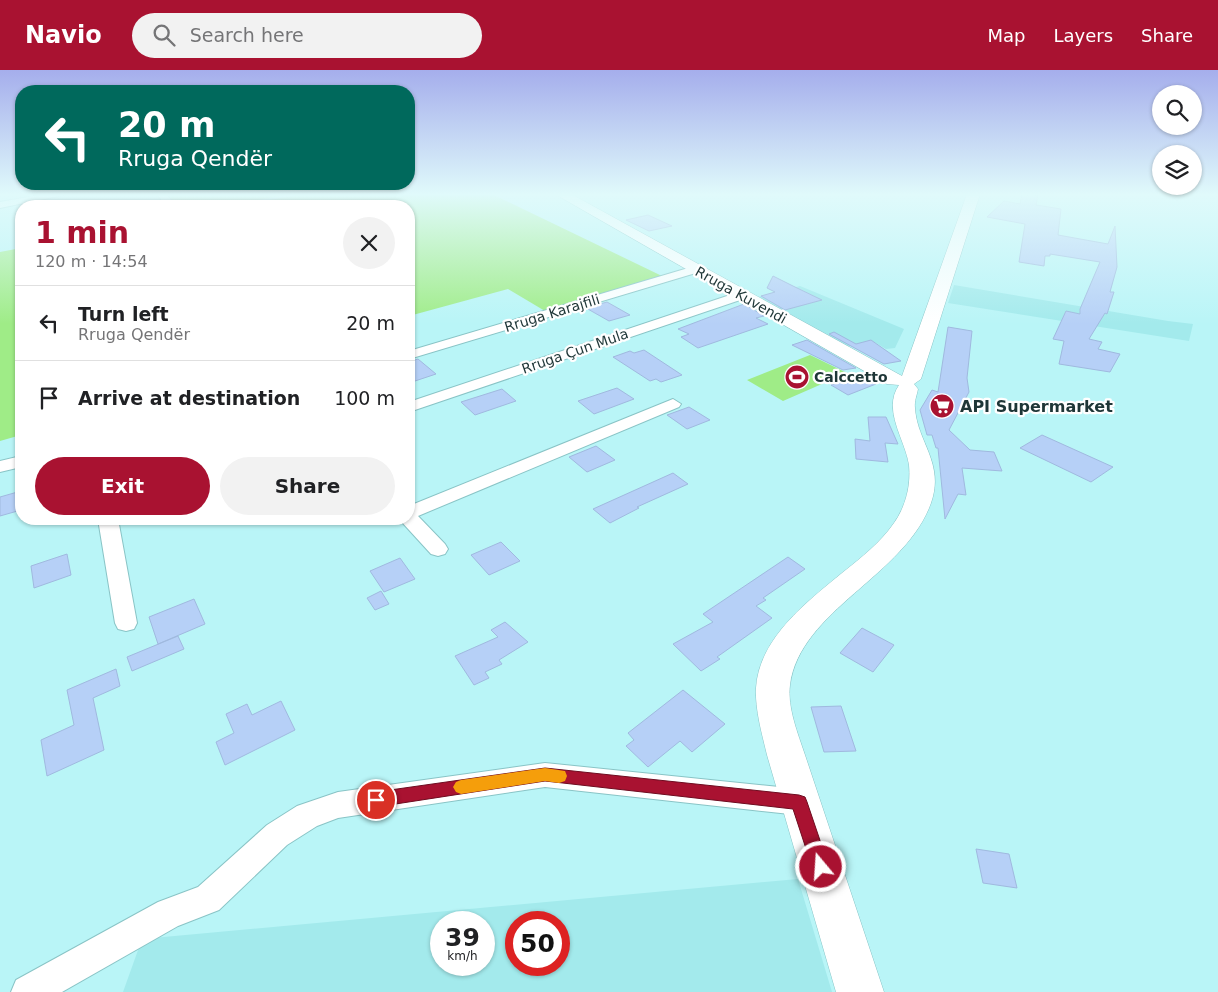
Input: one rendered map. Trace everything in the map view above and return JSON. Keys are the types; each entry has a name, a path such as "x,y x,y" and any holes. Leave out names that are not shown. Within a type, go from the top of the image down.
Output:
{"main road":[{"name":"Rruga Kuvendi","path":"636,237 742,295 904,390"},
{"path":"860,992 799,802 784,749 773,687 779,662 794,637 821,608 902,533 913,516 921,483 921,462 904,390 959,237"}],"street":[{"name":"Rruga Karajfili","path":"415,353 694,270"},
{"name":"Rruga Çun Mula","path":"415,405 742,295"},
{"path":"415,510 673,404"},
{"path":"0,467 15,463"},
{"path":"415,524 438,549"},
{"path":"109,525 126,623"},
{"path":"28,992 169,913 208,899 277,835 307,816 338,805 545,774 799,802"}],"shaded area":[{"path":"954,285 1193,324 1189,341 948,303"},
{"path":"800,286 904,329 895,348 886,349 871,340 844,348 754,298"},
{"path":"798,879 832,992 123,992 142,939 430,913 430,976 495,976 495,911 448,911"}],"green space":[{"path":"415,237 581,237 662,276 545,311 508,289 415,314"},
{"path":"15,249 15,437 0,441 0,252"},
{"name":"Calccetto","path":"810,355 847,373 783,401 747,380"}],"building":[{"path":"1023,237 1069,237 1108,244 1111,237 1116,237 1117,267 1110,292 1114,292 1107,314 1105,313 1089,339 1102,342 1098,349 1120,354 1110,372 1059,364 1064,341 1053,339 1066,311 1080,314 1080,309 1100,262 1050,254 1050,256 1045,256 1044,266 1019,262"},
{"path":"773,276 822,300 785,310 761,296 775,292 767,288"},
{"path":"607,302 630,315 609,321 586,308"},
{"path":"744,304 764,316 756,318 768,324 698,348 681,337 689,334 678,329"},
{"path":"948,327 972,331 967,378 969,392 949,430 970,450 994,452 1002,471 962,468 966,495 958,494 945,519 938,448 936,448 932,435 927,435 920,410 932,390 938,392"},
{"path":"834,332 856,344 871,340 901,361 884,364 829,334"},
{"path":"807,340 856,368 843,370 792,345"},
{"path":"644,350 682,375 661,382 656,379 650,381 613,357 630,351 634,353"},
{"path":"418,359 436,374 415,381 415,360"},
{"path":"859,375 876,384 848,395 831,385"},
{"path":"617,388 634,399 594,414 578,401"},
{"path":"502,389 516,401 475,415 461,402"},
{"path":"689,407 710,420 687,429 667,415"},
{"path":"868,417 886,417 898,444 885,443 888,462 856,459 855,439 870,441"},
{"path":"1042,435 1113,467 1091,482 1020,448"},
{"path":"596,446 615,460 587,472 569,457"},
{"path":"673,473 688,484 637,507 639,508 610,523 593,509"},
{"path":"15,493 15,512 0,516 0,497"},
{"path":"501,542 520,561 489,575 471,555"},
{"path":"67,554 71,575 34,588 31,566"},
{"path":"788,557 805,569 763,598 766,600 756,606 772,618 717,657 720,659 701,671 673,644 713,622 703,614"},
{"path":"400,558 415,579 384,592 370,571"},
{"path":"381,591 389,604 375,610 367,598"},
{"path":"194,599 205,624 158,644 149,617"},
{"path":"505,622 528,642 499,660 502,664 485,672 489,678 474,685 455,656 498,637 491,630"},
{"path":"862,628 894,645 873,672 840,653"},
{"path":"178,636 184,649 132,671 127,657"},
{"path":"116,669 120,686 93,698 104,750 47,776 41,740 74,725 67,690"},
{"path":"683,690 725,724 692,752 680,741 648,767 626,746 634,740 628,733"},
{"path":"281,701 295,730 225,765 216,742 234,733 226,714 247,704 252,715"},
{"path":"841,706 856,751 824,752 811,707"},
{"path":"976,849 1009,854 1017,888 983,883"}],"slow traffic":[{"path":"461,787 545,774 559,776"}],"place":[{"name":"Calccetto","path":"797,377"},
{"name":"API Supermarket","path":"942,406"}],"route":[{"path":"376,800 545,774 799,802 821,867"}]}
